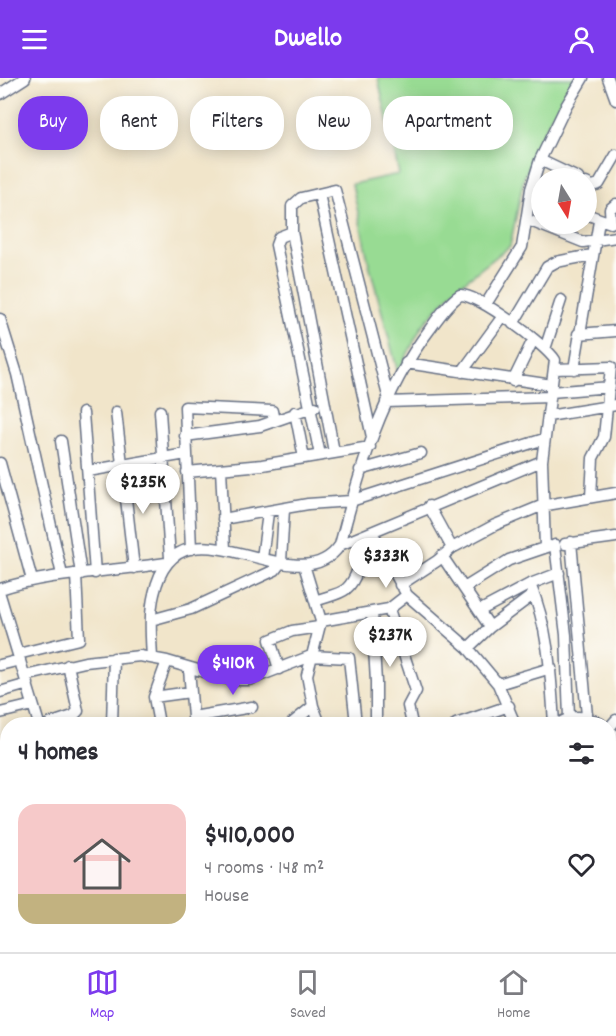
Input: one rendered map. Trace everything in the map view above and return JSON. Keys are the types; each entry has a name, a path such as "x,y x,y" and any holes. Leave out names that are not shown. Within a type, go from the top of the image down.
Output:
{"street":[{"path":"0,94 25,78"},
{"path":"539,168 540,160 566,105 583,78"},
{"path":"608,78 616,100"},
{"path":"597,185 616,155"},
{"path":"540,160 557,168"},
{"path":"334,452 292,232 292,206 301,198 335,190 387,399"},
{"path":"319,194 371,442"},
{"path":"574,369 578,334 599,221 612,222 610,209 616,204"},
{"path":"486,304 522,247 531,209"},
{"path":"528,220 572,239 594,242 616,237"},
{"path":"292,232 279,237 276,245 320,455"},
{"path":"513,324 547,267 556,262 592,255"},
{"path":"340,545 360,470 387,399 406,363 457,297 464,294 486,304 554,357 555,369 543,439 541,506 558,573 566,635 562,717"},
{"path":"545,349 561,300"},
{"path":"462,372 503,316"},
{"path":"0,319 17,374 62,575"},
{"path":"578,334 616,331"},
{"path":"513,381 533,340"},
{"path":"406,363 513,381 551,391"},
{"path":"555,369 614,367 610,387 612,406 604,436 593,458 591,497"},
{"path":"387,399 610,387"},
{"path":"185,436 274,421 295,412 324,405"},
{"path":"191,549 184,409 187,406 272,411 274,421"},
{"path":"548,416 612,406"},
{"path":"152,658 151,620 155,590 168,561 160,411"},
{"path":"116,412 124,465 134,568"},
{"path":"295,412 304,459"},
{"path":"83,413 95,573"},
{"path":"223,519 351,501 543,439"},
{"path":"0,665 79,639 79,574 61,441"},
{"path":"187,472 304,459 371,442"},
{"path":"360,470 421,453"},
{"path":"88,471 186,454"},
{"path":"0,589 62,575 134,568 168,561 191,549 225,549 280,562 304,564 326,558 340,545 429,506 542,461"},
{"path":"0,463 33,580"},
{"path":"221,469 225,549"},
{"path":"400,585 452,548 495,525 541,506 616,493"},
{"path":"429,506 452,548"},
{"path":"151,620 179,614 271,573 280,562 284,509"},
{"path":"262,558 268,513"},
{"path":"372,532 407,595 468,648 498,684 512,717"},
{"path":"464,588 509,560 550,546 616,537"},
{"path":"571,542 587,716 583,717"},
{"path":"315,601 348,588 354,583 358,569 385,556"},
{"path":"442,556 490,627"},
{"path":"304,564 320,624 307,675 317,717"},
{"path":"478,611 532,589 558,573"},
{"path":"468,648 532,589"},
{"path":"532,589 561,717"},
{"path":"0,595 37,717"},
{"path":"279,669 270,640 292,631 389,609 407,595"},
{"path":"389,609 416,691 408,706 410,717"},
{"path":"372,613 376,717"},
{"path":"0,692 68,665 114,658 152,658 237,680 259,677 311,656 349,658 355,717"},
{"path":"112,717 114,658"},
{"path":"158,717 154,697 167,661"},
{"path":"68,665 78,711 70,717"},
{"path":"498,684 551,668"},
{"path":"189,669 193,717 252,707"},
{"path":"154,697 190,692"},
{"path":"0,713 33,705"},
{"path":"300,717 313,706"},
{"path":"476,717 508,706"}],"green space":[{"path":"378,78 579,78 551,117 524,178 510,246 455,289 422,326 398,373 368,260 352,184 399,174 394,150 513,150 513,96 383,96 383,101"}]}
